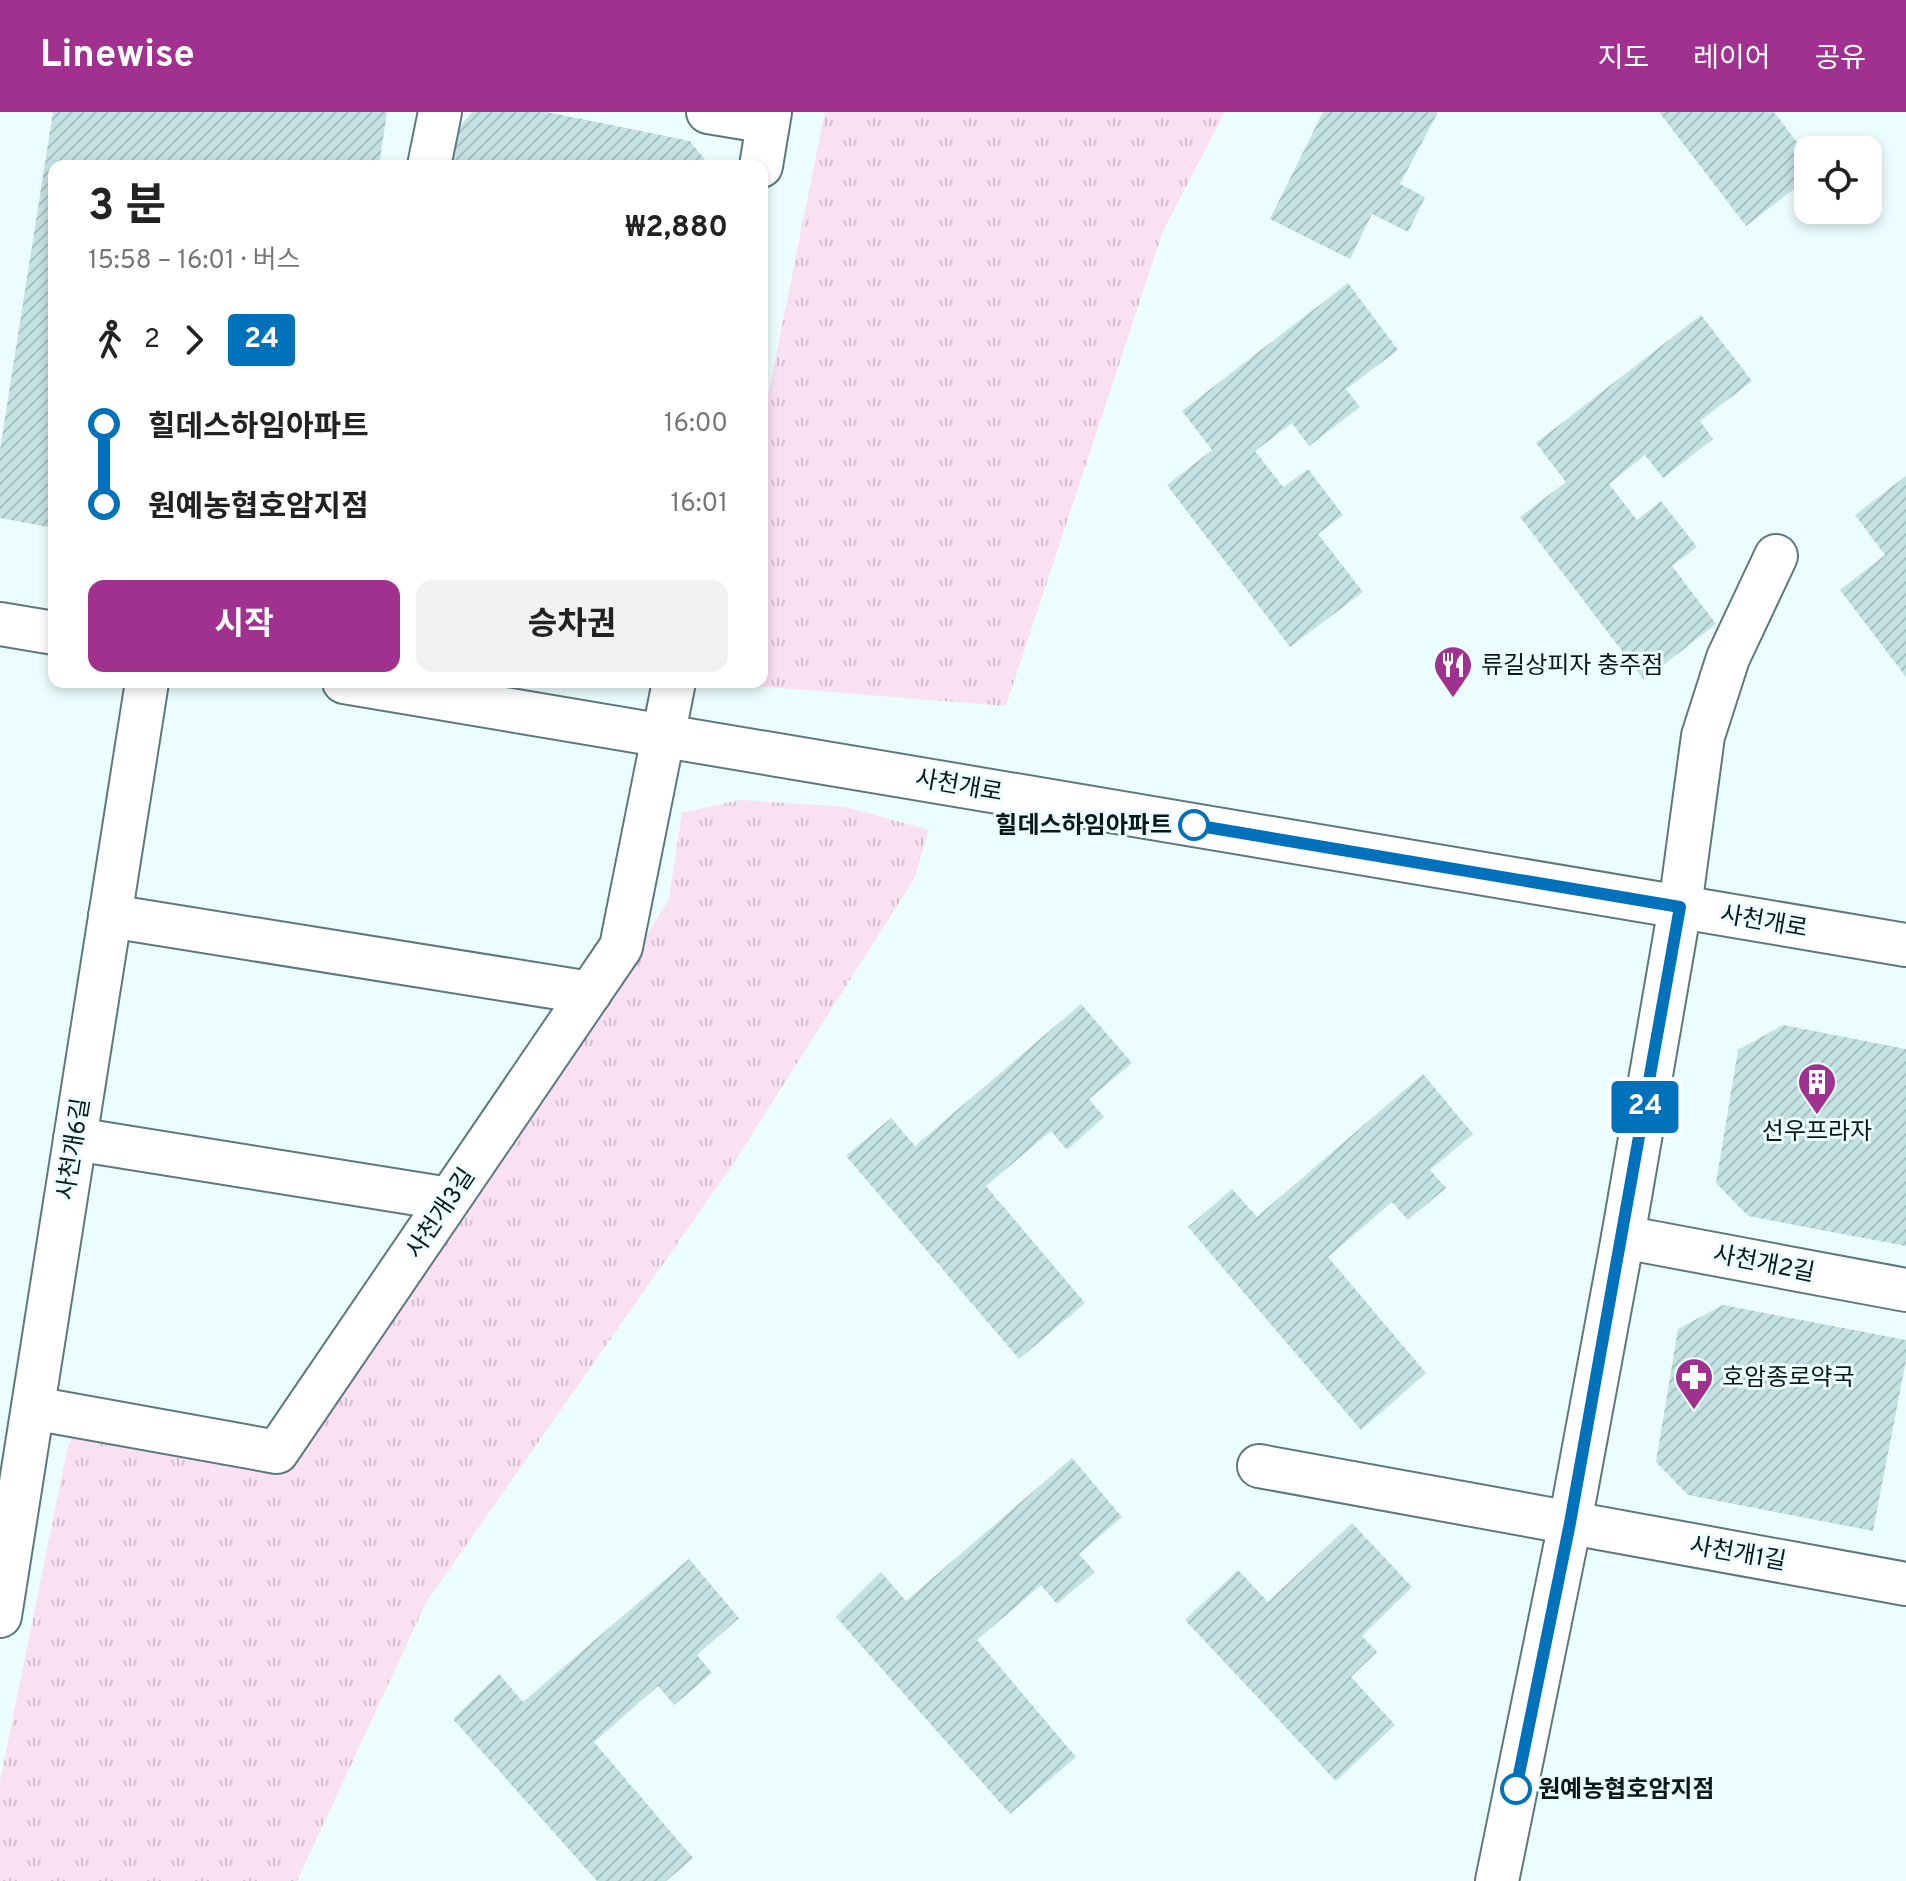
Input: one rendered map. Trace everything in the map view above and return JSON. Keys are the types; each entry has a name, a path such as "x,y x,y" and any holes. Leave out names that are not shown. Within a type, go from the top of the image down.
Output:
{"street":[{"path":"430,160 440,112"},
{"path":"708,112 769,117 762,160"},
{"path":"1497,1881 1570,1523 1623,1237 1680,907 1703,736 1728,658 1776,556"},
{"path":"0,624 48,632"},
{"name":"사천개6길","path":"0,1616 146,688"},
{"name":"사천개로","path":"380,688 1906,945"},
{"name":"사천개3길","path":"33,1408 277,1452 621,947 673,688"},
{"path":"110,916 590,993"},
{"path":"75,1139 449,1199"},
{"name":"사천개2길","path":"1623,1237 1906,1290"},
{"name":"사천개1길","path":"1259,1466 1906,1584"}],"green space":[{"path":"825,112 1225,112 1163,231 1006,706 768,687 768,396"},
{"path":"740,800 846,807 929,830 914,879 733,1164 427,1601 297,1881 0,1881 0,1781 68,1446 73,1438 282,1463 641,945 669,899 682,813"}],"building":[{"path":"53,112 387,112 380,160 48,160 48,527 0,518 0,450"},
{"path":"472,112 547,112 690,141 705,160 453,160 458,129"},
{"path":"1323,112 1438,112 1400,184 1425,197 1408,232 1372,214 1350,259 1270,219"},
{"path":"1659,112 1774,112 1794,138 1794,189 1746,226"},
{"path":"1348,283 1398,350 1346,389 1360,407 1309,446 1292,423 1255,451 1283,487 1308,469 1343,515 1318,534 1363,592 1290,647 1167,485 1212,450 1182,411"},
{"path":"1701,315 1752,381 1700,421 1713,439 1663,478 1645,455 1609,484 1637,520 1661,501 1697,547 1672,566 1716,624 1644,680 1520,517 1566,482 1536,443"},
{"path":"1906,476 1906,677 1840,590 1885,555 1855,515"},
{"path":"1081,1004 1132,1063 1089,1099 1104,1117 1067,1150 1051,1131 986,1186 1085,1303 1019,1359 846,1156 891,1118 915,1146"},
{"name":"선우프라자","path":"1783,1025 1906,1049 1906,1246 1748,1216 1716,1183 1738,1050"},
{"path":"1423,1074 1473,1134 1430,1170 1446,1188 1408,1220 1392,1202 1328,1257 1426,1373 1361,1430 1188,1227 1232,1189 1257,1217"},
{"path":"1723,1305 1906,1340 1906,1360 1873,1531 1688,1495 1656,1462 1678,1329"},
{"path":"1072,1458 1122,1517 1079,1554 1095,1572 1057,1604 1041,1585 977,1640 1076,1757 1010,1814 836,1617 881,1572 906,1601"},
{"path":"1352,1523 1412,1587 1362,1636 1377,1652 1351,1677 1395,1725 1336,1781 1185,1620 1238,1570 1268,1602"},
{"path":"689,1559 739,1618 697,1655 712,1673 674,1705 658,1686 594,1742 693,1858 666,1881 597,1881 453,1719 499,1674 523,1702"}],"bus line":[{"name":"24","path":"1194,825 1680,907 1570,1523 1516,1789"}],"place":[{"name":"류길상피자 충주점","path":"1453,699"},
{"name":"힐데스하임아파트","path":"1194,825"},
{"name":"선우프라자","path":"1817,1116"},
{"name":"호암종로약국","path":"1694,1411"},
{"name":"원예농협호암지점","path":"1516,1789"}]}
